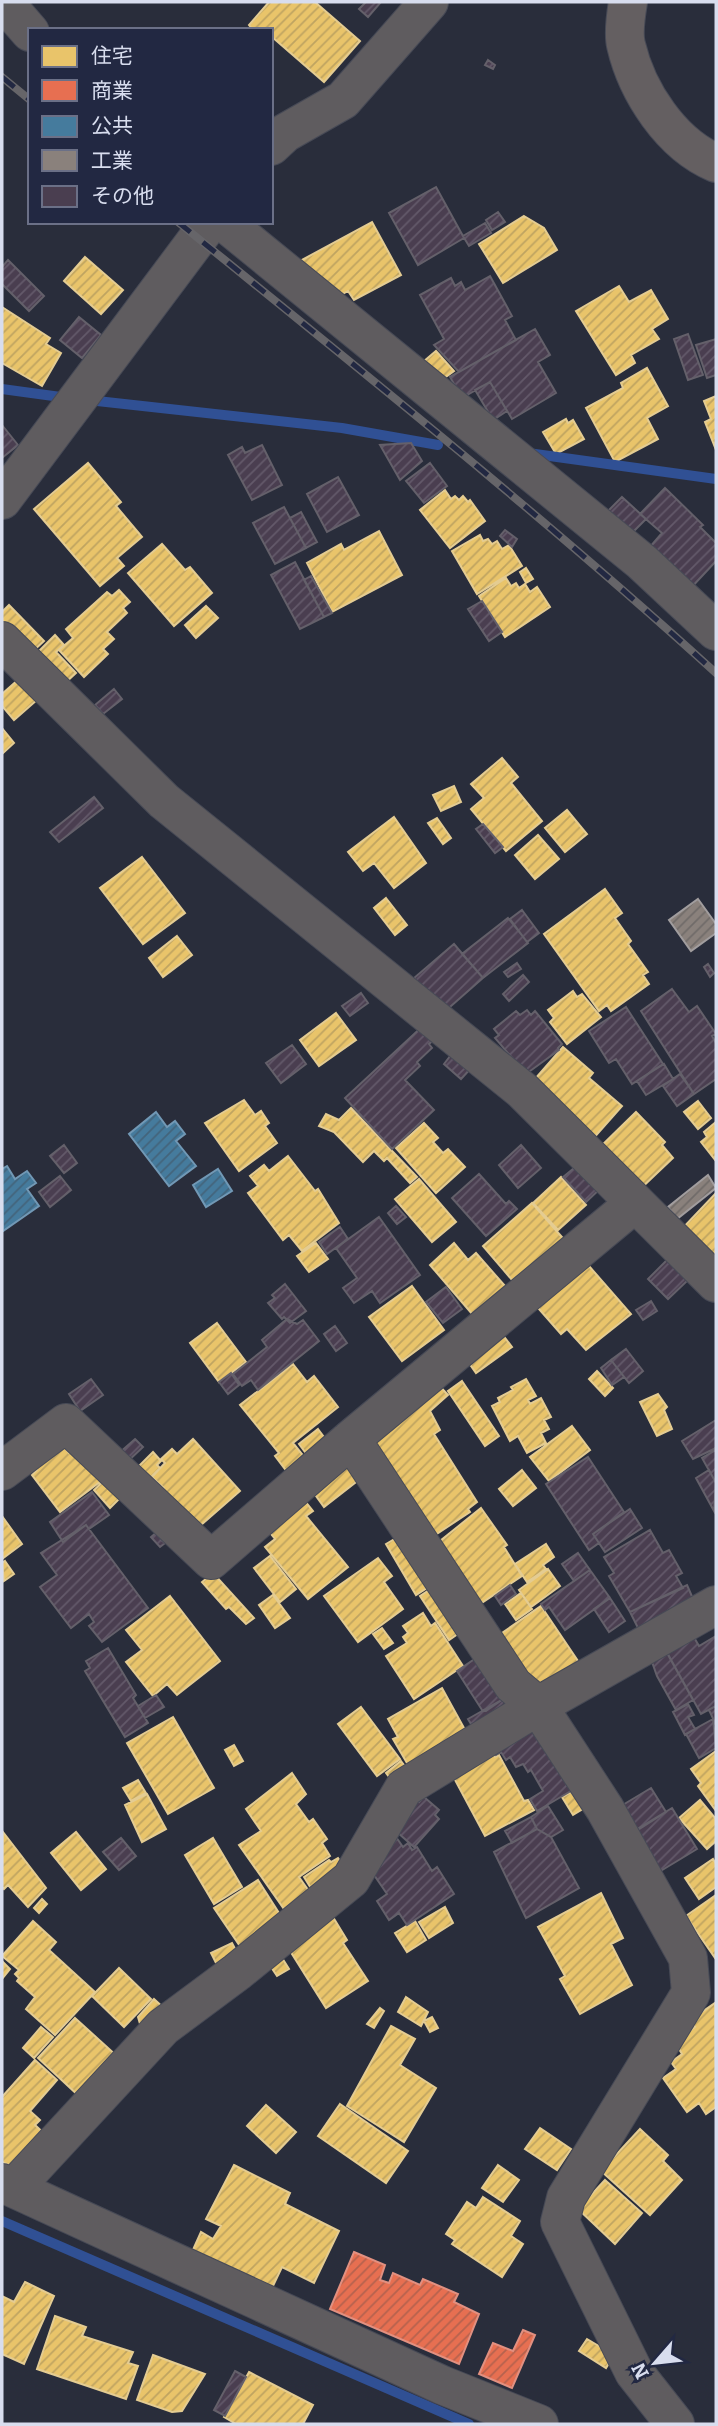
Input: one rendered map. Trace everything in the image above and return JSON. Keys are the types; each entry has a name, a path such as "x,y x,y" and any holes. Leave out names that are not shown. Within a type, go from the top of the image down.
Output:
{"street":[{"path":"4,2 28,30"},
{"path":"273,144 285,133 343,100 429,2"},
{"path":"628,2 625,43 637,80 665,125 716,163"},
{"path":"2,500 208,224"},
{"path":"226,224 642,562 716,631"},
{"path":"2,641 163,801 522,1090 716,1283"},
{"path":"2,1471 66,1423 211,1560 351,1439 635,1203"},
{"path":"351,1439 513,1685 538,1706 605,1809 688,1958 691,1993 566,2198 560,2222 634,2372 675,2424"},
{"path":"539,2424 442,2385 8,2186 163,2027 237,1972 351,1879 404,1788 442,1762 716,1605"}],"building: 住宅":[{"path":"269,2 315,2 360,41 324,82 273,38 273,28 251,28 249,25"},
{"path":"524,216 544,228 557,250 503,283 479,244"},
{"path":"372,222 401,275 354,300 348,291 339,296 300,261"},
{"path":"85,257 123,290 101,314 64,281"},
{"path":"619,286 629,302 651,290 668,319 652,329 659,339 631,355 635,363 616,375 576,311"},
{"path":"2,307 50,338 46,344 61,353 42,386 2,363"},
{"path":"436,351 454,371 443,379 423,362"},
{"path":"647,368 668,406 647,418 658,439 615,462 586,408 623,388 621,383"},
{"path":"716,396 716,450 705,422 711,419 704,401"},
{"path":"566,419 568,423 573,420 584,439 556,454 543,432"},
{"path":"88,463 121,502 116,506 142,537 117,558 124,566 100,586 34,509"},
{"path":"445,490 451,499 455,496 459,500 463,496 468,502 470,500 485,521 450,548 420,510"},
{"path":"379,531 402,575 332,612 307,563 341,544 344,550"},
{"path":"480,535 483,541 488,539 492,544 497,541 502,549 509,545 522,566 477,594 452,551"},
{"path":"162,544 185,570 190,567 212,593 174,626 128,573"},
{"path":"526,568 533,579 526,583 520,572"},
{"path":"506,578 511,586 516,583 519,588 525,584 530,592 537,587 550,607 505,637 479,596"},
{"path":"119,590 130,602 123,608 127,613 107,632 114,639 103,649 108,654 84,677 59,650 73,638 66,629 107,592 112,596"},
{"path":"9,605 44,641 31,653 2,623 2,612"},
{"path":"206,606 218,618 196,638 185,625"},
{"path":"55,635 64,645 56,652 76,673 64,684 35,655"},
{"path":"19,679 37,700 14,720 2,706 2,694"},
{"path":"2,728 14,743 2,754"},
{"path":"502,758 518,777 511,783 542,821 506,851 471,809 484,798 471,784"},
{"path":"454,786 461,802 441,811 433,795"},
{"path":"567,810 587,834 565,852 545,828"},
{"path":"394,817 426,863 394,888 374,863 363,871 348,852"},
{"path":"437,818 451,838 443,844 428,823"},
{"path":"538,835 559,859 535,879 515,855"},
{"path":"142,857 185,913 143,944 100,888"},
{"path":"605,889 622,913 615,918 631,941 628,944 648,972 643,975 649,984 611,1011 607,1005 599,1011 544,934"},
{"path":"386,898 407,925 395,935 374,908"},
{"path":"177,936 192,955 163,977 149,958"},
{"path":"573,991 577,997 582,994 601,1017 567,1044 550,1022 554,1018 548,1010"},
{"path":"336,1013 356,1040 319,1066 300,1040"},
{"path":"563,1047 593,1073 589,1078 622,1106 591,1141 528,1087"},
{"path":"244,1100 255,1115 261,1111 269,1123 265,1126 277,1143 239,1171 205,1123"},
{"path":"698,1101 711,1118 698,1129 684,1112"},
{"path":"351,1108 417,1177 410,1183 387,1158 384,1161 374,1151 363,1162 334,1132 319,1126 326,1114 339,1120"},
{"path":"636,1112 665,1142 662,1145 673,1158 636,1193 596,1151"},
{"path":"716,1122 716,1161 701,1142 707,1137 704,1132"},
{"path":"424,1123 438,1138 433,1142 443,1153 448,1149 465,1167 436,1193 396,1148"},
{"path":"288,1156 315,1191 318,1189 339,1223 302,1251 289,1235 283,1240 248,1193 258,1186 250,1176 264,1165 269,1171"},
{"path":"561,1177 586,1205 558,1230 533,1203"},
{"path":"419,1179 456,1222 432,1242 395,1199"},
{"path":"716,1193 716,1266 680,1231"},
{"path":"532,1203 568,1244 518,1287 483,1246"},
{"path":"316,1243 328,1259 309,1272 297,1256"},
{"path":"454,1243 468,1260 476,1253 505,1286 473,1315 430,1265"},
{"path":"582,1258 631,1314 586,1350 567,1329 561,1334 532,1301"},
{"path":"412,1286 444,1330 402,1361 369,1317"},
{"path":"217,1323 246,1362 219,1382 190,1343"},
{"path":"499,1330 512,1347 476,1373 464,1356"},
{"path":"293,1364 307,1382 314,1376 338,1407 293,1443 306,1459 288,1473 275,1456 279,1453 240,1405"},
{"path":"597,1371 613,1388 605,1396 589,1379"},
{"path":"526,1379 536,1396 528,1400 530,1404 541,1398 551,1417 544,1420 549,1429 541,1433 546,1443 527,1453 518,1436 510,1441 492,1406 500,1402 498,1398 513,1390 511,1387"},
{"path":"435,1381 448,1395 430,1411 440,1430 434,1434 477,1502 468,1509 470,1512 429,1539 370,1441"},
{"path":"462,1381 499,1436 485,1446 448,1391"},
{"path":"658,1394 667,1407 664,1410 672,1429 657,1436 640,1402"},
{"path":"572,1426 590,1450 549,1481 530,1457"},
{"path":"318,1429 327,1441 308,1456 299,1444"},
{"path":"55,1436 69,1453 76,1447 105,1478 60,1512 32,1475 37,1470 27,1457"},
{"path":"193,1439 240,1491 193,1532 157,1496 164,1488 152,1477 165,1463 161,1459 172,1449 177,1454"},
{"path":"153,1452 161,1461 157,1465 160,1468 149,1479 138,1467"},
{"path":"348,1454 365,1475 324,1507 308,1485"},
{"path":"522,1470 536,1488 513,1506 499,1489"},
{"path":"111,1474 127,1491 110,1508 94,1490"},
{"path":"300,1495 313,1511 306,1516 348,1567 308,1599 265,1547 275,1539 263,1524"},
{"path":"481,1508 507,1545 504,1547 522,1576 477,1606 435,1545"},
{"path":"2,1516 22,1544 2,1559"},
{"path":"403,1534 435,1583 416,1595 386,1544"},
{"path":"546,1544 554,1557 543,1565 546,1569 527,1582 515,1564"},
{"path":"270,1556 296,1589 280,1602 254,1568"},
{"path":"378,1558 392,1576 384,1582 403,1609 358,1642 324,1596"},
{"path":"5,1561 14,1574 4,1581 2,1563"},
{"path":"548,1569 560,1586 531,1607 519,1590"},
{"path":"213,1573 254,1618 246,1624 229,1607 226,1609 202,1582"},
{"path":"437,1585 465,1629 449,1640 420,1596"},
{"path":"521,1593 532,1609 516,1620 505,1604"},
{"path":"273,1595 290,1618 275,1628 259,1605"},
{"path":"170,1596 220,1661 177,1695 167,1684 153,1696 126,1662 142,1650 126,1630"},
{"path":"541,1606 580,1664 533,1695 499,1635"},
{"path":"423,1613 431,1626 435,1623 463,1666 414,1699 386,1656 407,1643 403,1637 408,1633 403,1626"},
{"path":"382,1628 393,1643 384,1649 373,1634"},
{"path":"442,1688 469,1737 411,1770 393,1739 398,1737 388,1719"},
{"path":"361,1707 400,1759 377,1776 338,1724"},
{"path":"173,1717 214,1788 168,1814 127,1743"},
{"path":"488,1743 495,1757 499,1755 524,1801 528,1800 534,1810 485,1836 454,1778"},
{"path":"234,1745 243,1761 234,1766 225,1750"},
{"path":"716,1751 716,1811 698,1786 701,1783 691,1769"},
{"path":"401,1761 411,1774 396,1786 386,1773"},
{"path":"292,1773 306,1794 296,1804 309,1822 313,1819 327,1839 322,1843 330,1856 299,1877 316,1901 291,1919 239,1845 261,1831 246,1809"},
{"path":"138,1780 146,1793 131,1801 123,1788"},
{"path":"582,1786 593,1803 573,1815 562,1797"},
{"path":"147,1794 166,1829 142,1842 125,1805"},
{"path":"700,1800 716,1819 716,1841 707,1849 679,1818"},
{"path":"3,1832 46,1888 28,1907 8,1885 4,1889 2,1887"},
{"path":"76,1832 106,1869 81,1890 51,1853"},
{"path":"213,1838 242,1887 214,1904 185,1855"},
{"path":"338,1858 347,1871 319,1901 304,1877 329,1860 331,1862"},
{"path":"713,1859 716,1864 716,1887 699,1899 685,1878"},
{"path":"258,1880 286,1924 244,1952 214,1908"},
{"path":"601,1893 623,1938 611,1944 632,1985 580,2014 560,1979 565,1976 538,1927"},
{"path":"716,1895 716,1957 715,1958 686,1916"},
{"path":"42,1899 47,1904 39,1913 34,1908"},
{"path":"445,1907 453,1923 429,1938 419,1922"},
{"path":"333,1917 347,1940 343,1943 368,1981 326,2008 287,1946"},
{"path":"33,1921 56,1942 49,1950 95,1992 55,2035 26,2009 35,1997 17,1981 19,1978 15,1974 19,1970 2,1956"},
{"path":"415,1921 426,1940 407,1952 395,1933"},
{"path":"232,1943 240,1958 219,1969 211,1953"},
{"path":"279,1953 289,1969 277,1976 267,1961"},
{"path":"2,1961 10,1969 2,1979"},
{"path":"119,1968 151,1999 124,2027 92,1996"},
{"path":"406,1997 428,2012 421,2026 398,2012"},
{"path":"154,1999 165,2009 143,2034 138,2017"},
{"path":"715,2003 716,2107 706,2114 699,2103 687,2112 663,2078 676,2069 671,2062 682,2054 675,2042 695,2027 689,2021"},
{"path":"380,2008 384,2011 374,2028 367,2024"},
{"path":"432,2017 438,2028 430,2032 424,2021"},
{"path":"75,2018 118,2057 81,2098 38,2058"},
{"path":"391,2026 415,2039 400,2065 436,2088 404,2142 347,2106"},
{"path":"41,2027 53,2037 34,2058 23,2048"},
{"path":"35,2060 57,2080 30,2111 40,2120 35,2125 48,2137 19,2169 2,2162 2,2097"},
{"path":"340,2104 408,2151 386,2183 318,2136"},
{"path":"266,2105 296,2132 276,2153 247,2126"},
{"path":"540,2128 571,2149 557,2170 525,2149"},
{"path":"640,2129 668,2155 663,2161 682,2180 650,2215 601,2171"},
{"path":"234,2165 290,2193 285,2204 339,2231 314,2283 282,2267 272,2288 192,2252 201,2232 213,2239 221,2226 206,2219"},
{"path":"498,2165 519,2180 503,2202 482,2188"},
{"path":"605,2180 642,2213 615,2244 578,2209"},
{"path":"483,2197 520,2221 511,2236 523,2244 502,2277 452,2244 455,2240 446,2234 467,2202 476,2208"},
{"path":"25,2282 54,2296 24,2364 2,2354 2,2296 14,2302"},
{"path":"55,2316 86,2327 82,2336 133,2352 128,2363 138,2366 126,2399 37,2369"},
{"path":"587,2339 614,2355 606,2368 579,2351"},
{"path":"153,2355 205,2374 182,2411 172,2412 137,2400"},
{"path":"249,2372 313,2405 303,2424 236,2424 224,2417"}],"building: 商業":[{"path":"354,2252 385,2265 380,2280 389,2283 393,2273 420,2285 423,2279 458,2294 454,2302 479,2314 459,2364 330,2309"},
{"path":"523,2330 535,2335 512,2388 479,2374 493,2343 513,2351"}],"building: 公共":[{"path":"156,1112 167,1127 175,1121 185,1134 176,1141 196,1166 169,1186 129,1134"},
{"path":"7,1166 15,1179 27,1171 36,1183 27,1189 39,1206 3,1231 2,1169"},
{"path":"218,1169 232,1191 206,1207 193,1185"}],"building: 工業":[{"path":"698,899 716,924 716,933 691,951 669,920"},
{"path":"708,1175 716,1188 677,1219 668,1207"}],"building: その他":[{"path":"366,2 381,2 368,17 359,9"},
{"path":"488,60 495,65 493,69 485,65"},
{"path":"436,187 464,238 418,265 389,213"},
{"path":"498,212 505,222 492,230 486,220"},
{"path":"485,223 491,233 469,246 463,236"},
{"path":"8,260 44,296 29,311 2,284 2,267"},
{"path":"490,276 512,316 505,320 516,340 459,372 434,345 444,339 420,295 451,278 455,286 461,282 465,290"},
{"path":"79,317 101,335 82,358 60,340"},
{"path":"535,329 550,355 538,362 556,393 512,419 490,382 462,398 450,377"},
{"path":"688,334 703,375 688,380 674,339"},
{"path":"716,339 716,375 707,378 696,345"},
{"path":"490,382 507,411 493,420 475,390"},
{"path":"2,425 18,445 2,458"},
{"path":"411,443 422,461 400,480 380,445"},
{"path":"262,445 282,485 252,500 228,455 242,447 245,453"},
{"path":"430,463 447,486 424,503 406,481"},
{"path":"338,477 359,515 327,532 307,494"},
{"path":"665,488 703,525 700,527 716,543 716,561 688,591 644,554 662,533 640,514"},
{"path":"622,497 646,519 626,539 603,516"},
{"path":"284,507 306,548 275,564 253,523"},
{"path":"301,512 317,542 306,548 290,518"},
{"path":"505,530 517,539 512,547 500,536"},
{"path":"295,562 324,617 300,629 271,575"},
{"path":"311,576 332,613 324,617 304,580"},
{"path":"482,601 502,632 489,641 468,609"},
{"path":"114,689 122,699 103,714 95,705"},
{"path":"94,797 103,808 59,842 50,832"},
{"path":"483,824 503,847 495,853 476,829"},
{"path":"522,910 539,933 527,942 510,919"},
{"path":"508,918 528,943 483,978 462,954"},
{"path":"454,944 483,978 443,1013 414,978"},
{"path":"517,963 521,969 508,977 504,972"},
{"path":"708,964 714,973 710,977 704,967"},
{"path":"523,975 529,982 509,1001 503,994"},
{"path":"672,989 689,1012 697,1006 716,1034 712,1036 716,1043 716,1079 694,1094 641,1011"},
{"path":"361,993 368,1003 350,1016 342,1006"},
{"path":"626,1007 663,1064 632,1084 616,1059 609,1063 589,1031"},
{"path":"527,1010 531,1015 535,1011 562,1044 559,1050 526,1074 495,1038 499,1035 494,1029 516,1011 520,1015"},
{"path":"425,1024 437,1037 429,1044 432,1048 417,1062 420,1066 405,1080 434,1110 392,1149 345,1098"},
{"path":"292,1045 306,1064 281,1083 266,1063"},
{"path":"454,1051 472,1067 461,1079 444,1064"},
{"path":"664,1064 673,1079 646,1095 637,1081"},
{"path":"680,1074 694,1094 677,1106 663,1086"},
{"path":"64,1145 77,1163 64,1173 50,1156"},
{"path":"521,1145 541,1168 518,1188 499,1165"},
{"path":"580,1163 602,1187 586,1202 563,1177"},
{"path":"479,1174 506,1204 509,1201 517,1209 486,1236 452,1198"},
{"path":"60,1176 71,1190 50,1207 39,1192"},
{"path":"396,1206 406,1217 397,1224 388,1213"},
{"path":"379,1217 420,1275 380,1303 372,1291 354,1303 343,1288 357,1278 336,1248"},
{"path":"340,1227 348,1239 327,1254 319,1242"},
{"path":"668,1259 688,1280 668,1299 648,1279"},
{"path":"285,1284 306,1311 290,1323 284,1317 282,1319 268,1303 275,1298 272,1295"},
{"path":"446,1287 462,1309 443,1323 426,1302"},
{"path":"651,1301 657,1311 643,1320 636,1310"},
{"path":"287,1319 297,1324 303,1320 319,1341 258,1390 251,1380 242,1386 233,1374 267,1347 262,1340"},
{"path":"335,1326 347,1343 336,1351 324,1334"},
{"path":"626,1349 643,1371 629,1383 611,1360"},
{"path":"611,1360 624,1377 612,1385 601,1368"},
{"path":"231,1373 239,1385 228,1394 219,1382"},
{"path":"91,1379 103,1395 80,1411 69,1394"},
{"path":"716,1420 716,1448 693,1459 682,1441"},
{"path":"135,1439 143,1447 127,1462 119,1453"},
{"path":"716,1450 716,1483 702,1458"},
{"path":"588,1457 624,1512 593,1534 599,1543 589,1550 546,1484"},
{"path":"709,1470 716,1483 714,1511 696,1478"},
{"path":"92,1492 109,1515 89,1529 86,1525 63,1542 50,1522"},
{"path":"630,1509 642,1528 605,1552 593,1534"},
{"path":"86,1525 148,1608 102,1642 89,1626 94,1622 89,1614 71,1628 40,1587 57,1575 41,1553"},
{"path":"163,1527 169,1534 161,1540 165,1543 160,1547 151,1537"},
{"path":"650,1530 663,1553 669,1550 682,1573 676,1576 683,1588 630,1612 609,1576 614,1573 604,1557"},
{"path":"578,1553 590,1570 574,1581 562,1564"},
{"path":"590,1570 610,1598 565,1630 549,1607 545,1610 541,1604"},
{"path":"510,1585 516,1594 501,1605 495,1596"},
{"path":"687,1585 697,1608 641,1634 630,1612"},
{"path":"610,1598 625,1621 609,1632 594,1609"},
{"path":"691,1632 699,1646 716,1636 716,1706 701,1714 664,1647"},
{"path":"108,1648 136,1695 133,1698 148,1723 125,1737 85,1671 90,1668 86,1661"},
{"path":"667,1653 693,1700 676,1710 651,1659"},
{"path":"482,1654 509,1695 486,1711 482,1710 457,1671"},
{"path":"156,1695 164,1707 145,1718 138,1706"},
{"path":"505,1698 513,1709 476,1732 468,1719"},
{"path":"688,1704 694,1715 688,1717 695,1729 685,1735 673,1712"},
{"path":"716,1706 716,1725 709,1710"},
{"path":"532,1719 581,1785 537,1811 530,1799 543,1791 531,1770 528,1772 523,1764 516,1767 510,1757 506,1760 501,1752 496,1755 489,1744"},
{"path":"713,1719 716,1748 699,1758 686,1734"},
{"path":"651,1788 666,1812 636,1831 621,1806"},
{"path":"424,1797 439,1810 435,1815 439,1819 414,1847 389,1825 416,1799 419,1802"},
{"path":"548,1806 563,1830 551,1837 537,1829 531,1817"},
{"path":"672,1808 697,1849 654,1875 629,1834"},
{"path":"531,1817 537,1829 512,1843 505,1831"},
{"path":"537,1829 551,1837 579,1888 526,1918 494,1852"},
{"path":"396,1837 403,1847 408,1843 412,1850 417,1847 432,1871 437,1867 454,1894 407,1925 399,1913 389,1920 377,1901 387,1894 368,1866"},
{"path":"121,1838 136,1856 119,1870 103,1852"},
{"path":"235,2371 246,2377 225,2416 214,2410"}],"waterway":[{"path":"2,389 68,398"},
{"path":"88,400 342,428 438,445"},
{"path":"528,453 716,479"},
{"path":"2,2221 469,2424"}],"railway":[{"path":"2,77 28,98"},
{"path":"180,224 518,500 716,673"}]}
